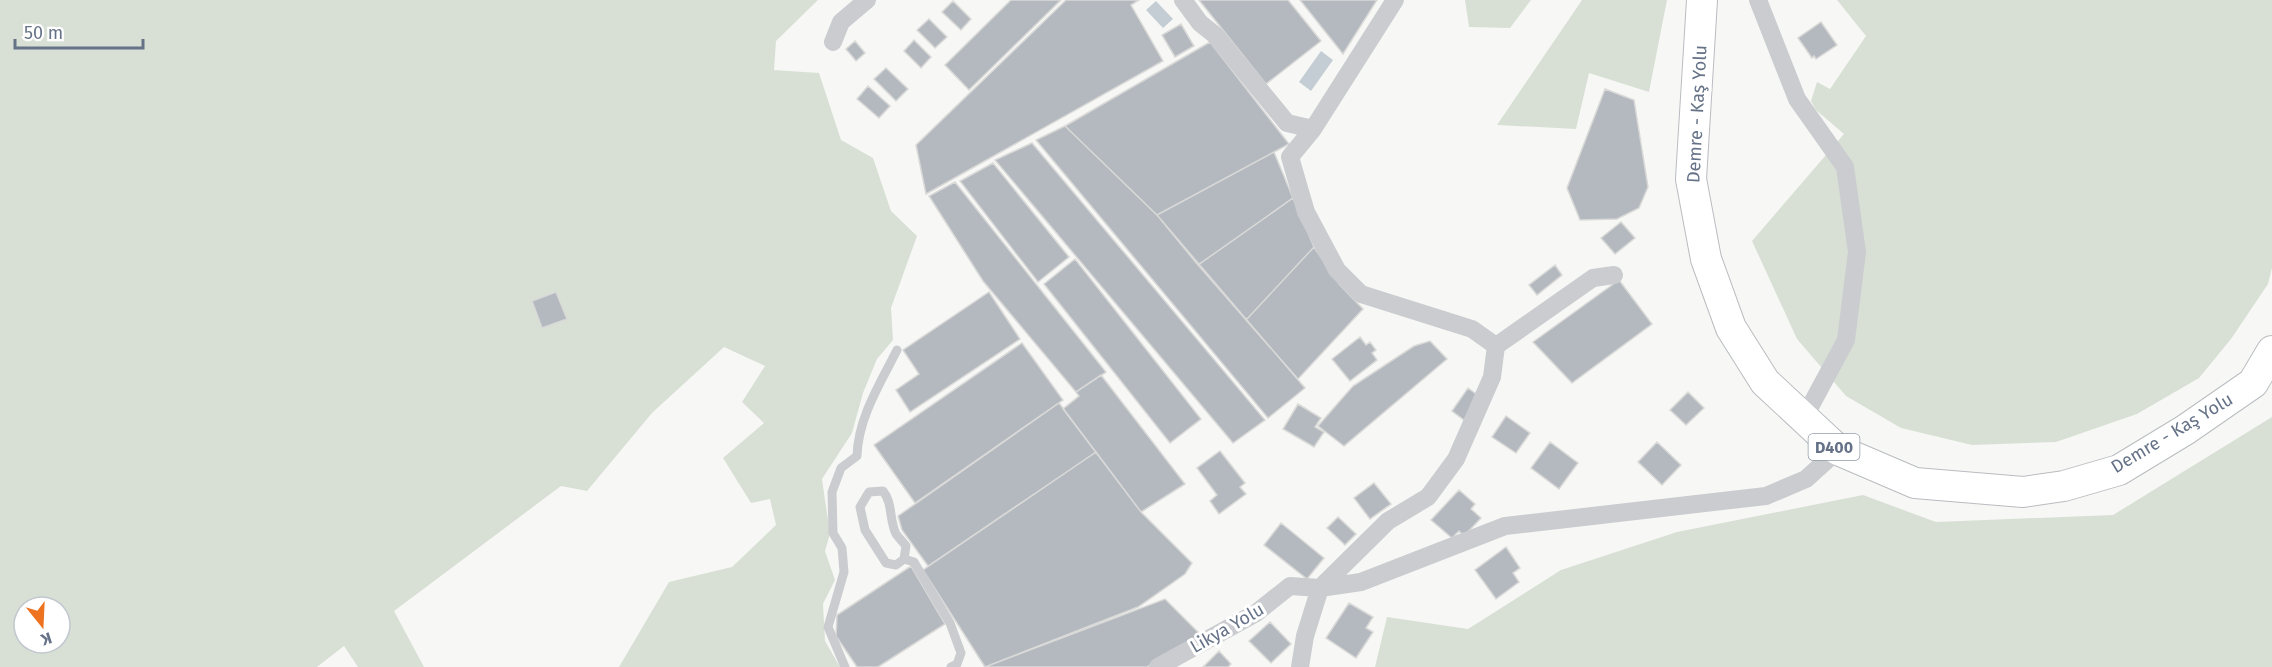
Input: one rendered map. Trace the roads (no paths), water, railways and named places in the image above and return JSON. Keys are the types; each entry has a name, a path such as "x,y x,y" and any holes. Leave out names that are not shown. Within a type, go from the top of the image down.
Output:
{"highway":[{"name":"Demre - Kaş Yolu","path":"1702,0 1691,179 1706,259 1731,328 1765,382 1838,450 1915,483 2023,492 2064,486 2119,470 2185,430 2253,383 2272,351"}],"street":[{"path":"832,42 841,22 867,0"},
{"path":"1183,0 1200,22 1215,35 1287,123 1313,129"},
{"path":"1395,0 1313,129 1290,157 1306,212 1337,270 1361,294 1472,328 1496,346"},
{"path":"1758,0 1797,99 1845,166 1857,252 1846,340 1804,418"},
{"path":"1300,667 1305,636 1320,588 1388,521 1428,497 1456,459 1492,377 1496,346 1593,278 1614,275"},
{"name":"Likya Yolu","path":"1158,667 1256,613 1290,586 1320,588 1361,582 1505,526 1766,496 1806,479 1838,450"}],"lane":[{"path":"845,667 828,627 844,572 842,548 833,533 832,492 841,468 857,456 857,439 870,402 897,350"},
{"path":"883,491 889,498 891,516 897,534 906,546 904,559 896,565 886,563 865,530 860,507 869,492 883,491"},
{"path":"904,559 914,562 950,624 961,653 957,664 951,667"}]}
